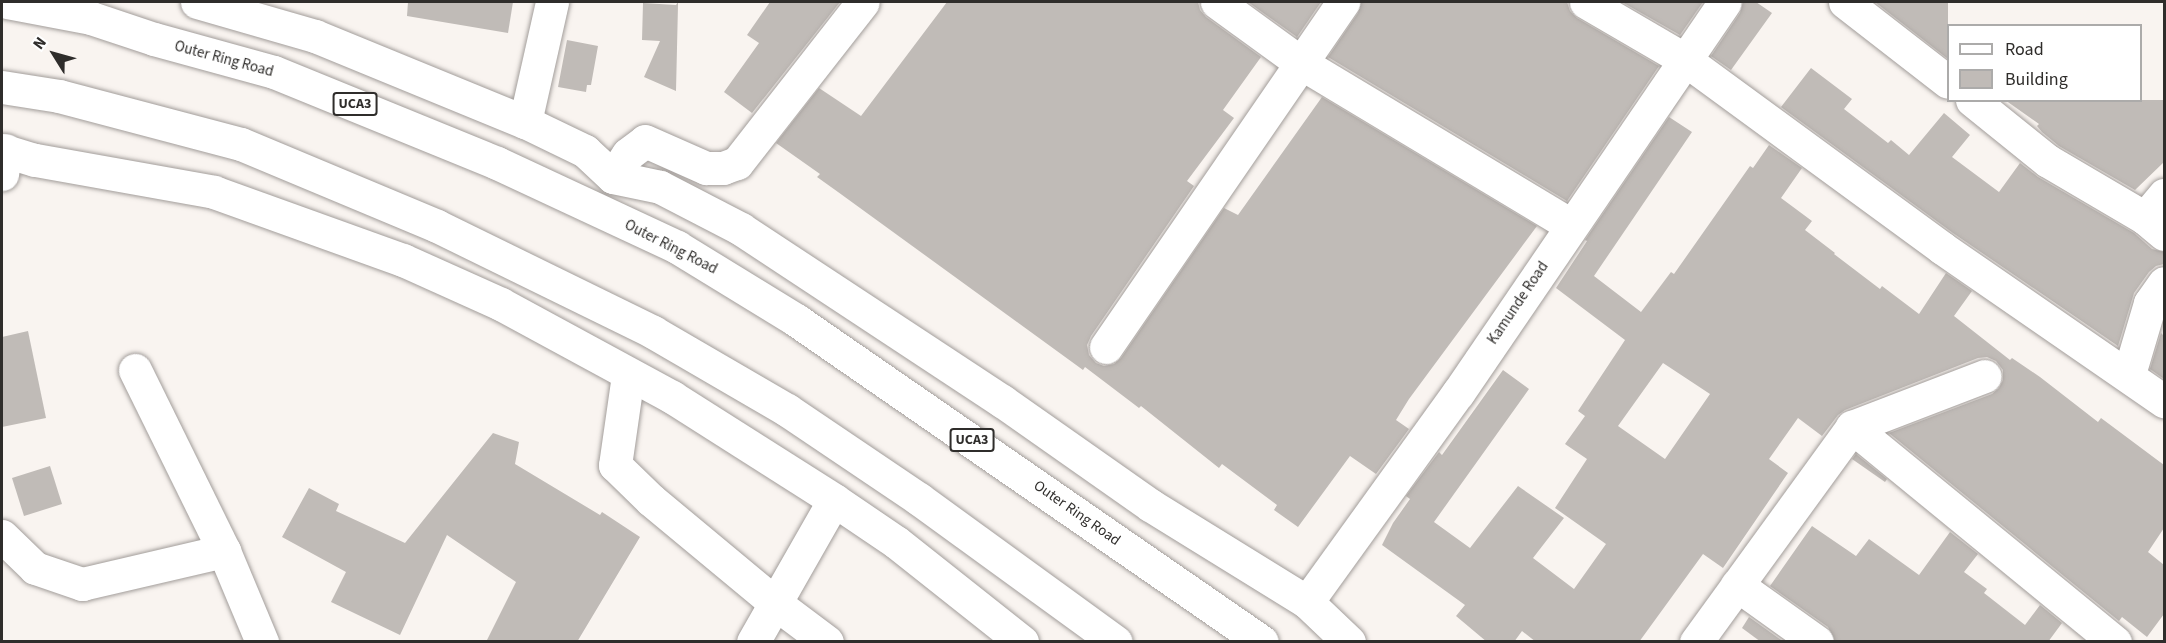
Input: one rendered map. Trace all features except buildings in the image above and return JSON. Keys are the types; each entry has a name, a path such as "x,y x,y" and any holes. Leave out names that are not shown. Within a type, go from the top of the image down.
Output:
{"main road":[{"name":"Outer Ring Road","path":"7,2 91,18 154,39 274,72 497,163 677,247 720,271 796,320 1262,642"},
{"path":"197,2 315,36 525,123 585,151 613,177 660,187 741,229 849,298 1150,505 1307,602 1349,642"},
{"path":"525,123 552,2"},
{"path":"613,177 628,154 645,141 706,168 723,168 737,163 863,2"},
{"path":"1216,2 1300,63 1571,225"},
{"path":"1106,347 1342,2"},
{"path":"1586,2 1684,59 1942,248 2129,374 2164,401"},
{"name":"Kamunde Road","path":"1307,602 1458,393 1725,2"},
{"path":"1845,2 1947,81"},
{"path":"2,87 59,96 241,144 437,226 653,332 797,416 919,499 1116,642"},
{"path":"1974,102 2048,161 2158,216"},
{"path":"3,158 35,160 214,192 403,260 501,304 672,397 834,500 896,542 1022,642"},
{"path":"720,271 849,298"},
{"path":"2129,374 2150,303 2164,283"},
{"path":"135,370 224,551 262,642"},
{"path":"628,375 615,465 651,500 775,603 826,642"},
{"path":"1696,642 1852,427 1985,376"},
{"path":"1852,427 2115,642"},
{"path":"753,642 834,500"},
{"path":"2,537 35,568 82,584 224,551"},
{"path":"1737,585 1817,642"}]}
